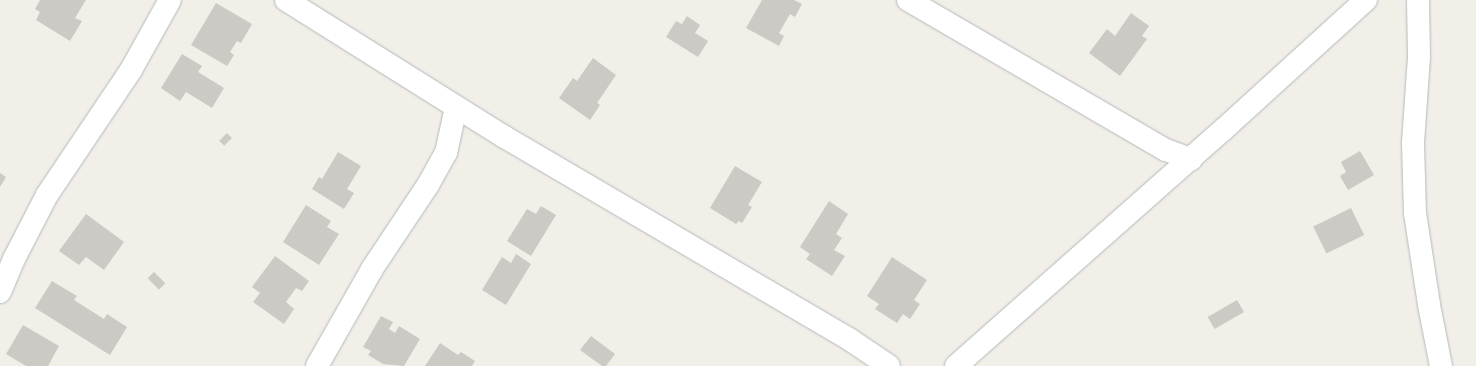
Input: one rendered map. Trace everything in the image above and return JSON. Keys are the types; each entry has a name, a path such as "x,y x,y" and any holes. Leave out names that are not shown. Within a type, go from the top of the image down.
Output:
{"street":[{"path":"0,292 15,257 47,195 131,70 170,0"},
{"path":"286,0 456,107 849,339 889,366"},
{"path":"908,0 1160,147 1191,159"},
{"path":"956,366 1191,159 1366,0"},
{"path":"1418,0 1419,57 1413,144 1415,213 1428,305 1441,366"},
{"path":"317,366 372,269 428,185 446,152 456,107"}],"building":[{"path":"40,0 86,0 75,18 82,21 70,41 36,20 40,12 35,9"},
{"path":"762,0 794,0 802,4 795,17 790,14 779,33 784,36 779,46 746,28"},
{"path":"216,3 252,24 241,43 237,41 230,52 234,55 227,66 191,45"},
{"path":"1131,13 1149,26 1142,36 1147,39 1120,76 1089,53 1107,29 1115,36"},
{"path":"687,16 700,25 695,33 708,41 698,57 666,37 676,21 682,24"},
{"path":"182,54 202,66 198,72 224,88 212,108 186,92 180,101 161,88"},
{"path":"593,58 616,75 597,103 600,105 590,120 559,98 573,78 577,81"},
{"path":"227,133 232,138 224,146 219,141"},
{"path":"1360,151 1374,175 1348,190 1340,176 1346,172 1341,162"},
{"path":"338,152 361,166 347,189 354,193 344,209 312,189 319,177 322,179"},
{"path":"735,166 762,182 748,205 752,207 742,223 739,221 736,224 710,208"},
{"path":"0,173 6,177 0,187"},
{"path":"829,201 848,214 836,234 842,238 834,250 845,256 832,276 806,259 810,254 800,247"},
{"path":"306,205 331,221 327,227 339,234 319,265 283,242"},
{"path":"541,206 556,215 531,256 507,241 527,209 536,214"},
{"path":"1351,208 1364,235 1326,253 1313,226"},
{"path":"86,214 124,242 104,270 86,257 79,265 59,251"},
{"path":"516,254 531,264 506,305 482,290 502,257 511,263"},
{"path":"275,256 309,281 302,291 296,288 286,302 294,309 284,324 253,302 260,293 252,287"},
{"path":"892,257 927,280 914,300 920,304 910,319 903,314 897,323 875,309 879,304 867,296"},
{"path":"154,272 165,283 159,290 148,278"},
{"path":"52,281 77,296 74,300 104,319 107,314 127,327 110,355 35,308"},
{"path":"1237,300 1244,312 1215,329 1208,317"},
{"path":"381,316 393,322 389,329 395,333 399,326 420,339 404,366 383,364 368,355 371,351 363,347"},
{"path":"23,325 59,346 48,366 26,366 6,354"},
{"path":"591,336 615,354 606,366 602,366 580,350"},
{"path":"440,343 458,355 461,352 475,361 472,366 425,366"}]}
